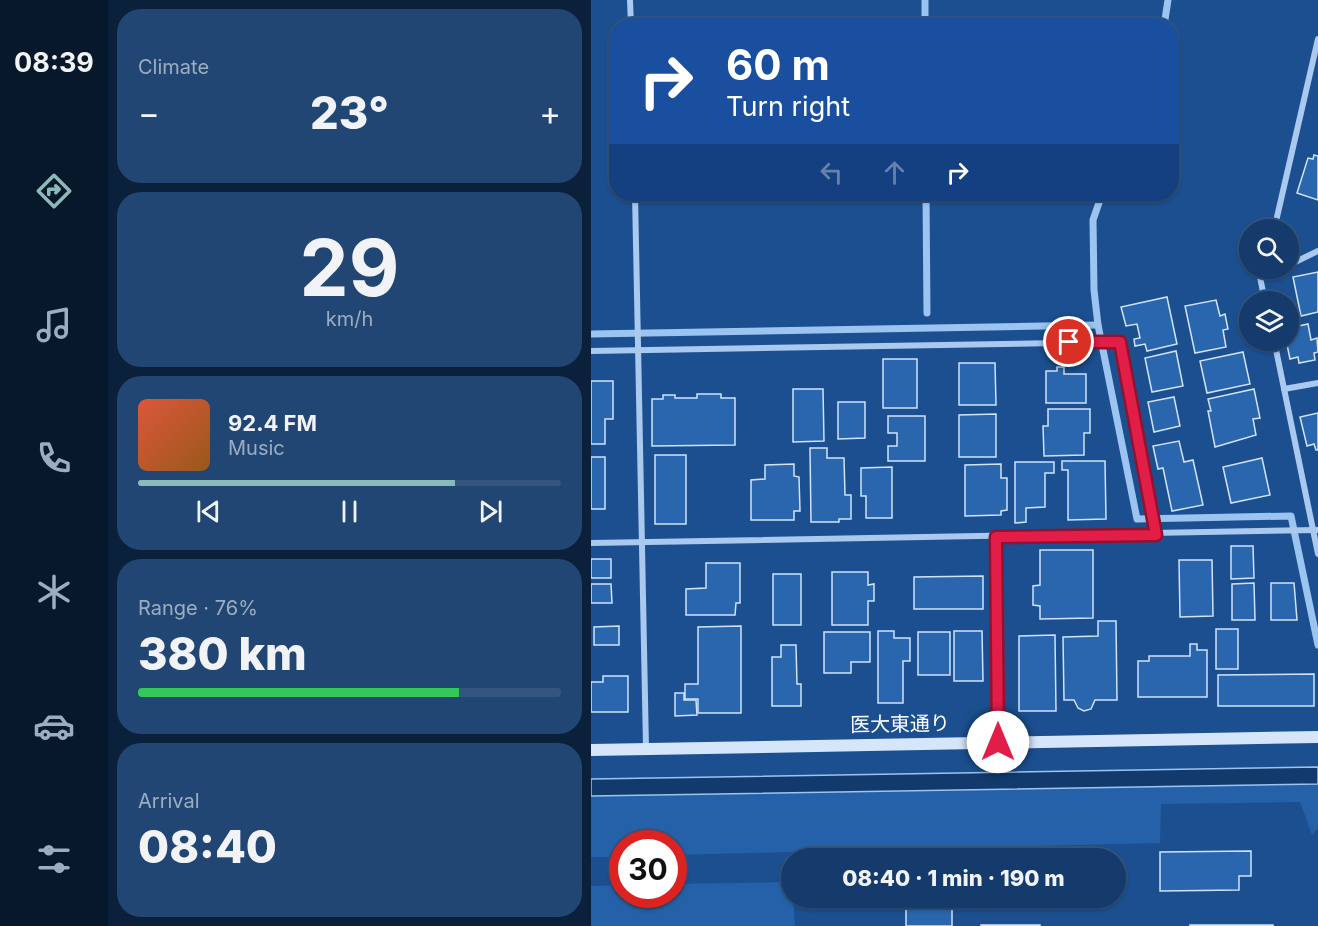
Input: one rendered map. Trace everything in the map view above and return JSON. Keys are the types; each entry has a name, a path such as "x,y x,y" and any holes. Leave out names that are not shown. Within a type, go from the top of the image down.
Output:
{"street":[{"path":"630,0 631,18"},
{"path":"1277,219 1318,39"},
{"path":"635,201 646,748"},
{"path":"1299,261 1318,252"},
{"path":"591,351 639,346 1120,342 1155,531"},
{"path":"1275,351 1316,530 1318,554"},
{"path":"1284,389 1318,383"},
{"path":"591,543 996,537 1155,531 1316,530"},
{"path":"996,537 998,742"},
{"name":"医大東通り","path":"591,750 1318,737"}],"shaded area":[{"path":"1318,767 1318,784 591,796 591,779"},
{"path":"1318,784 1318,828 1312,835 1300,802 1161,804 1160,843 958,848 781,848 781,852 687,855 687,830 609,830 609,857 591,857 591,796"},
{"path":"781,882 781,908 794,908 795,926 591,926 591,886 609,885 609,908 687,908 687,884"}],"building":[{"path":"1314,155 1318,156 1318,200 1297,193 1308,158 1313,159"},
{"path":"1318,272 1318,312 1301,316 1299,291 1296,291 1293,279 1299,279 1299,276"},
{"path":"1167,297 1177,344 1147,351 1145,344 1135,346 1134,339 1140,338 1137,324 1126,326 1121,307"},
{"path":"1216,300 1220,316 1225,314 1228,329 1223,330 1226,347 1195,353 1185,306"},
{"path":"1308,324 1311,340 1317,338 1318,352 1314,353 1315,360 1299,363 1298,357 1290,359 1288,351 1299,351 1299,326"},
{"path":"1176,351 1183,386 1152,392 1145,358"},
{"path":"1243,352 1250,384 1207,393 1200,361"},
{"path":"883,359 917,359 917,408 883,408"},
{"path":"959,363 995,363 996,405 959,405"},
{"path":"1057,367 1064,367 1064,374 1086,374 1086,403 1046,403 1046,371 1057,371"},
{"path":"591,381 613,381 613,419 605,419 605,444 591,444"},
{"path":"793,389 823,389 824,441 793,442"},
{"path":"1254,389 1260,418 1253,419 1256,435 1215,447 1208,399"},
{"path":"697,394 721,394 721,398 735,398 735,445 652,446 652,399 663,399 663,395 675,395 675,398 697,398"},
{"path":"1174,397 1180,426 1154,432 1148,402"},
{"path":"838,402 865,402 865,438 838,439"},
{"path":"1048,409 1090,409 1090,433 1084,433 1084,455 1044,456 1043,426 1048,426"},
{"path":"1318,413 1318,450 1316,450 1314,444 1307,446 1300,417"},
{"path":"996,414 996,457 959,457 959,415"},
{"path":"888,416 925,416 925,461 888,461 888,446 897,446 897,433 888,433"},
{"path":"1179,441 1184,462 1193,460 1203,505 1172,511 1163,468 1158,469 1153,446"},
{"path":"810,448 827,448 827,458 844,458 845,495 851,495 851,519 839,519 839,522 811,522"},
{"path":"655,455 686,455 686,524 655,524"},
{"path":"591,457 605,457 605,509 591,509"},
{"path":"1262,458 1270,495 1231,503 1223,467"},
{"path":"1062,461 1105,461 1106,519 1068,520 1068,470 1062,470"},
{"path":"1015,462 1054,462 1054,473 1045,473 1045,507 1026,508 1026,522 1015,523"},
{"path":"794,464 794,476 799,477 800,511 794,511 794,520 751,520 751,480 765,479 765,465"},
{"path":"1001,464 1001,478 1007,478 1007,510 1001,511 1001,515 965,516 965,465"},
{"path":"892,467 892,518 866,518 866,496 861,496 861,468"},
{"path":"1231,546 1253,546 1254,578 1231,579"},
{"path":"1040,550 1093,550 1093,618 1040,619 1040,606 1033,605 1033,586 1040,585"},
{"path":"591,559 611,559 611,578 591,578"},
{"path":"1179,560 1212,560 1213,616 1180,617"},
{"path":"706,563 740,563 740,603 736,603 735,615 686,615 686,589 706,588"},
{"path":"832,572 868,572 868,585 874,584 874,601 868,601 868,625 832,625"},
{"path":"773,574 801,574 801,625 773,625"},
{"path":"983,576 983,609 914,609 914,577"},
{"path":"1254,583 1255,620 1232,620 1232,584"},
{"path":"1271,583 1294,583 1297,620 1271,620"},
{"path":"591,584 611,584 612,603 591,603"},
{"path":"1098,621 1116,621 1117,700 1095,700 1091,709 1084,711 1078,708 1074,700 1064,700 1063,637 1098,636"},
{"path":"619,626 619,645 594,645 594,627"},
{"path":"741,626 741,713 698,713 698,699 685,699 685,684 698,684 698,627"},
{"path":"1216,629 1238,629 1238,669 1216,669"},
{"path":"878,631 894,631 894,638 910,638 910,661 903,661 903,703 878,703"},
{"path":"954,631 982,631 983,681 954,681"},
{"path":"824,632 870,632 870,662 851,662 851,673 824,673"},
{"path":"918,632 950,632 950,675 918,675"},
{"path":"1055,635 1056,711 1019,711 1019,636"},
{"path":"1190,644 1197,644 1197,650 1207,650 1207,697 1138,697 1138,661 1149,661 1149,656 1190,656"},
{"path":"781,645 796,645 797,684 801,684 801,706 772,706 772,657 781,657"},
{"path":"1314,674 1314,706 1218,706 1218,675"},
{"path":"603,676 628,676 628,712 591,712 591,682 603,682"},
{"path":"675,693 684,693 684,700 696,700 697,715 675,716"},
{"path":"1251,851 1251,876 1239,876 1239,890 1160,891 1160,852"},
{"path":"906,908 952,908 952,926 906,926"},
{"path":"1040,925 1040,926 981,926"},
{"path":"1273,925 1273,926 1190,926"}],"waterway":[{"path":"925,0 925,18"},
{"path":"1165,18 1168,0"},
{"path":"926,201 927,313"},
{"path":"1100,201 1093,220 1094,290 1098,325 1137,519 1291,516 1318,645"},
{"path":"591,334 1098,325"}],"route":[{"path":"998,742 996,537 1156,535 1120,342 1069,342"}]}
